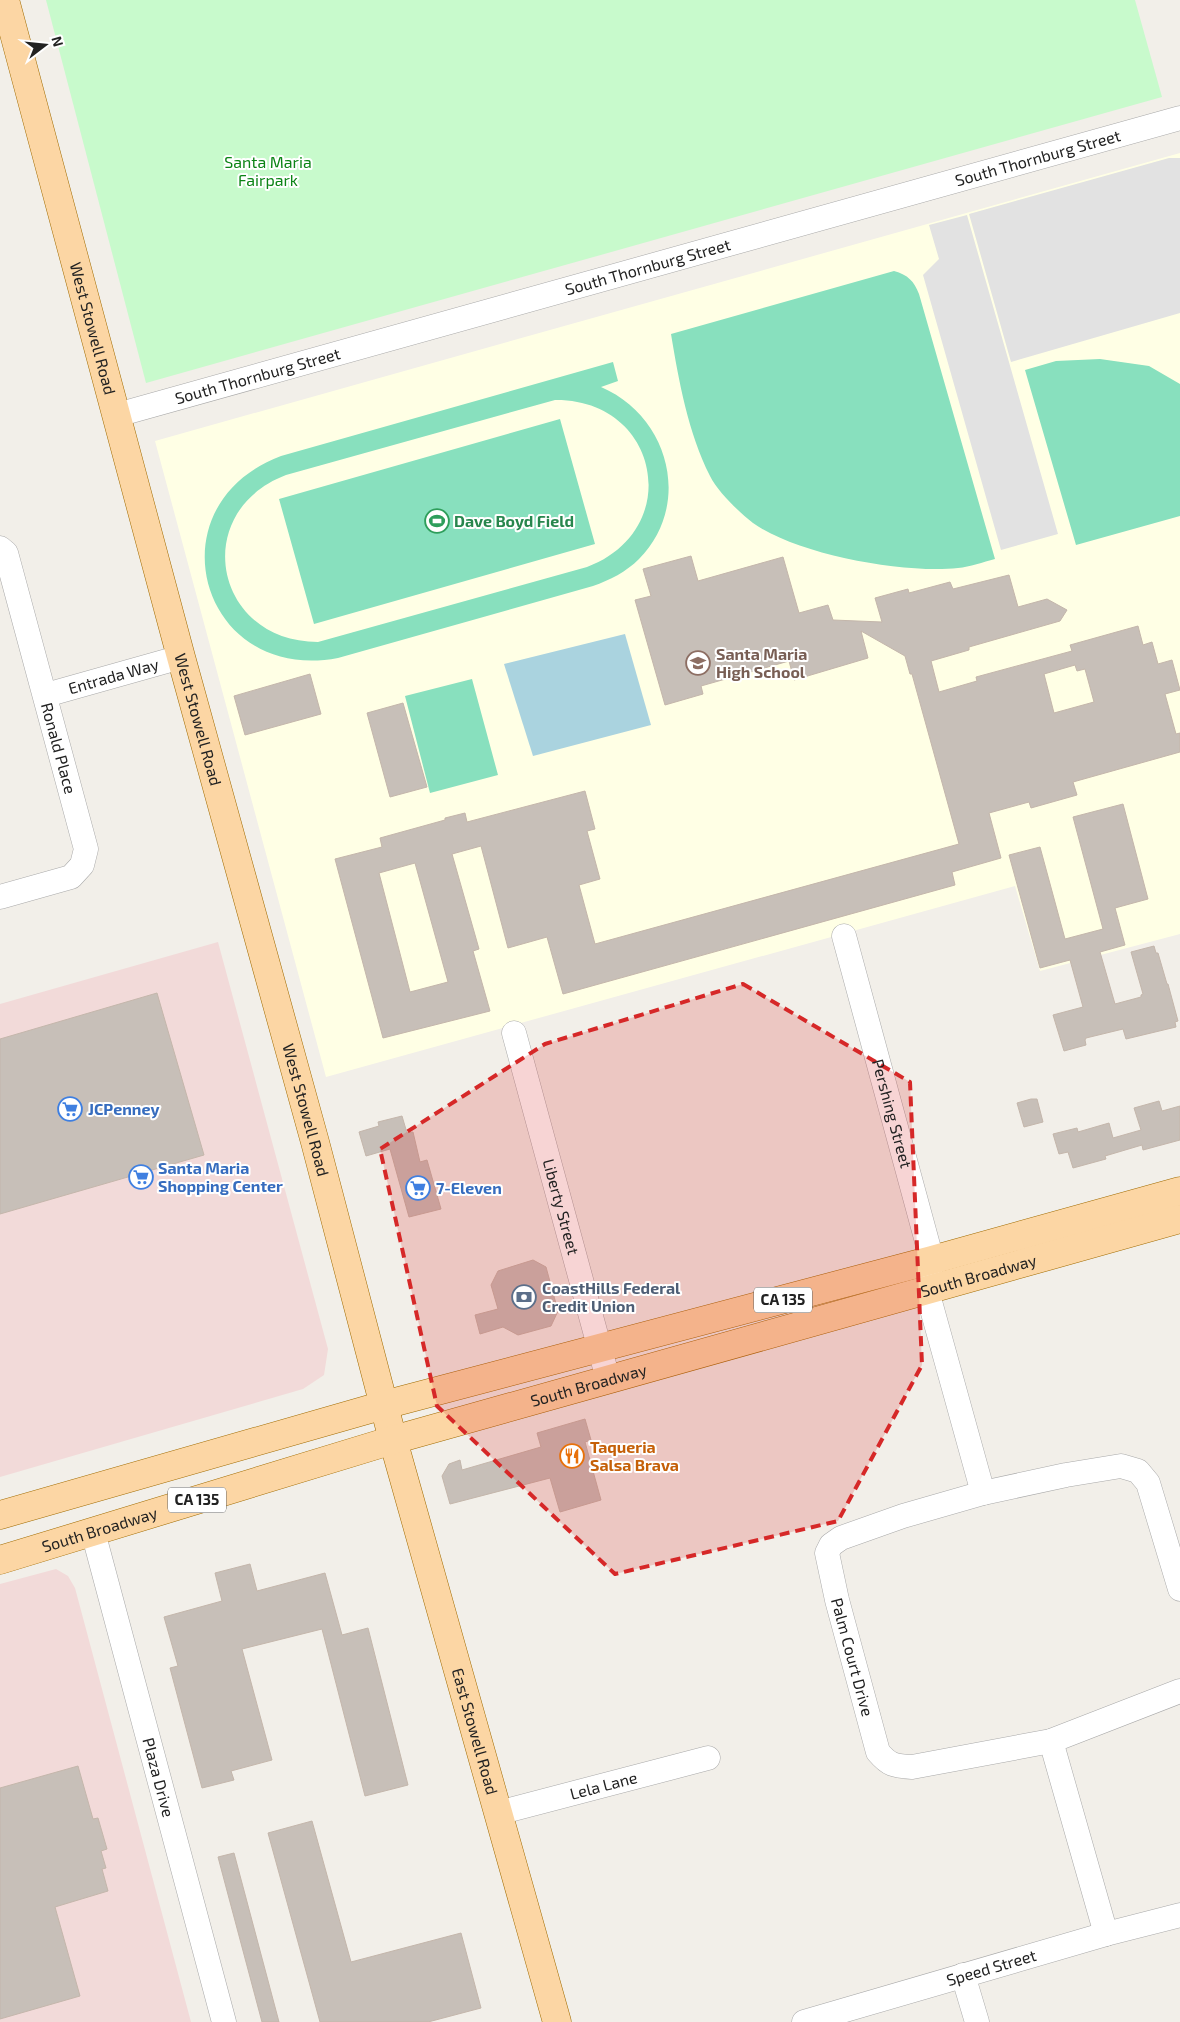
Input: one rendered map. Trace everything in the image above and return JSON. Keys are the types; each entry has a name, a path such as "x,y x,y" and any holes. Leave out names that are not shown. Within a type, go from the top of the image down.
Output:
{"main road":[{"name":"West Stowell Road","path":"5,0 181,657 315,1142 393,1440"},
{"name":"South Broadway","path":"0,1515 384,1405 932,1260 1180,1191"},
{"name":"South Broadway","path":"0,1560 393,1440 1180,1219"},
{"name":"East Stowell Road","path":"393,1440 557,2022"}],"street":[{"name":"South Thornburg Street","path":"116,414 1180,118"},
{"name":"Ronald Place","path":"0,548 6,553 46,695 86,849 82,865 71,877 0,897"},
{"name":"Entrada Way","path":"46,695 181,657"},
{"name":"Pershing Street","path":"844,936 932,1260 927,1291"},
{"name":"Liberty Street","path":"514,1033 608,1379"},
{"path":"927,1291 983,1493"},
{"name":"Palm Court Drive","path":"1180,1589 1148,1483 1138,1471 1121,1466 1066,1474 983,1493 903,1516 841,1538 831,1545 827,1553 878,1752 886,1762 898,1767 912,1767 1051,1741 1180,1691"},
{"name":"Plaza Drive","path":"93,1532 224,2022"},
{"path":"1051,1741 1106,1934"},
{"name":"Lela Lane","path":"498,1813 708,1758"},
{"name":"Speed Street","path":"804,2022 1106,1934 1180,1915"},
{"path":"962,1975 977,2022"}],"highlighted area":[{"path":"743,984 910,1082 922,1365 838,1521 615,1574 437,1406 380,1149 545,1044"}],"shaded area":[{"name":"Santa Maria High School","path":"1180,153 1180,934 1040,971 1015,886 326,1077 155,441"},
{"path":"1169,158 1180,158 1180,313 1011,362 969,214"},
{"path":"967,215 1058,534 1001,550 923,275 939,259 929,225"},
{"name":"Santa Maria Shopping Center","path":"218,942 328,1349 324,1375 303,1389 0,1477 0,1004"},
{"path":"56,1569 68,1576 75,1588 191,2022 0,2022 0,1584"}],"green space":[{"name":"Santa Maria Fairpark","path":"46,0 1135,0 1162,97 146,383"},
{"path":"894,271 910,279 919,294 995,559 958,568 910,568 852,560 797,544 753,523 729,501 710,476 696,442 681,388 671,334"},
{"path":"1100,359 1149,366 1180,384 1180,516 1076,545 1025,370 1056,361"},
{"path":"613,362 618,381 601,387 624,400 643,418 657,440 666,463 669,488 665,513 656,537 634,564 606,581 338,658 291,659 252,644 225,618 209,585 205,548 215,512 240,480 281,456","holes":["555,400 591,405 618,420 637,443 647,469 648,498 638,525 618,549 587,567 318,642 283,636 255,621 237,599 227,572 226,544 235,517 255,493 286,475"]},
{"name":"Dave Boyd Field","path":"560,419 595,544 314,624 279,499"},
{"path":"472,679 498,775 430,793 405,696"}],"water":[{"path":"625,634 651,725 533,756 504,664"}],"building":[{"path":"691,556 698,581 783,557 799,613 828,605 833,620 882,622 875,598 908,589 909,593 950,582 953,589 1009,575 1018,607 1047,599 1067,610 1060,621 969,647 969,650 931,661 939,692 977,681 976,677 1072,651 1070,645 1138,626 1143,645 1152,642 1158,664 1172,660 1180,690 1165,694 1176,734 1180,733 1180,752 1073,782 1077,795 1031,808 1029,802 989,813 1001,858 952,872 955,885 563,994 547,937 508,948 481,846 452,854 479,949 473,951 490,1011 383,1038 335,859 382,847 380,838 465,813 467,822 585,791 595,829 587,831 600,879 579,885 595,944 959,844 912,674 910,674 905,656 861,631 868,658 794,680 789,661 701,686 703,694 665,705 635,600 651,596 643,569","holes":["1075,665 1077,671 1085,669 1094,702 1054,713 1044,674","415,863 448,982 410,992 379,873"]},
{"path":"310,674 321,714 245,735 234,696"},
{"path":"403,703 427,787 390,797 367,713"},
{"path":"1123,804 1148,899 1115,908 1125,945 1100,952 1115,1004 1141,997 1143,994 1131,952 1154,946 1168,984 1178,1021 1175,1022 1176,1027 1126,1039 1123,1029 1086,1038 1086,1045 1064,1051 1053,1015 1083,1007 1070,960 1040,968 1009,855 1040,847 1065,939 1103,929 1073,817"},
{"path":"157,993 204,1155 0,1214 0,1039"},
{"path":"1037,1099 1043,1122 1024,1127 1017,1103"},
{"path":"1159,1101 1162,1111 1180,1106 1180,1140 1143,1150 1142,1145 1105,1156 1106,1159 1073,1168 1068,1152 1059,1154 1053,1134 1077,1128 1078,1132 1109,1123 1113,1138 1141,1130 1134,1108"},
{"path":"402,1116 407,1133 413,1132 420,1162 427,1160 441,1209 409,1217 390,1149 366,1156 359,1132 379,1126 378,1122"},
{"path":"533,1260 546,1267 558,1311 551,1326 518,1335 503,1327 480,1334 475,1315 498,1309 491,1285 498,1271"},
{"path":"585,1419 591,1440 585,1442 601,1500 560,1512 550,1478 450,1504 442,1476 449,1464 460,1460 462,1470 541,1447 537,1433"},
{"path":"250,1564 257,1591 325,1573 342,1635 368,1628 408,1785 365,1796 322,1629 242,1649 272,1760 231,1771 234,1780 202,1788 170,1668 178,1666 164,1617 222,1601 215,1573"},
{"path":"78,1766 93,1819 98,1818 107,1849 101,1851 106,1868 102,1869 108,1891 55,1907 80,1996 0,2019 0,1788"},
{"path":"312,1821 351,1962 461,1933 481,2008 428,2022 320,2022 268,1833"},
{"path":"234,1853 279,2022 262,2022 218,1857"}],"place":[{"name":"Dave Boyd Field","path":"437,521"},
{"name":"Santa Maria High School","path":"698,663"},
{"name":"JCPenney","path":"70,1109"},
{"name":"Santa Maria Shopping Center","path":"141,1177"},
{"name":"7-Eleven","path":"418,1188"},
{"name":"CoastHills Federal Credit Union","path":"524,1297"},
{"name":"Taqueria Salsa Brava","path":"572,1456"}]}
